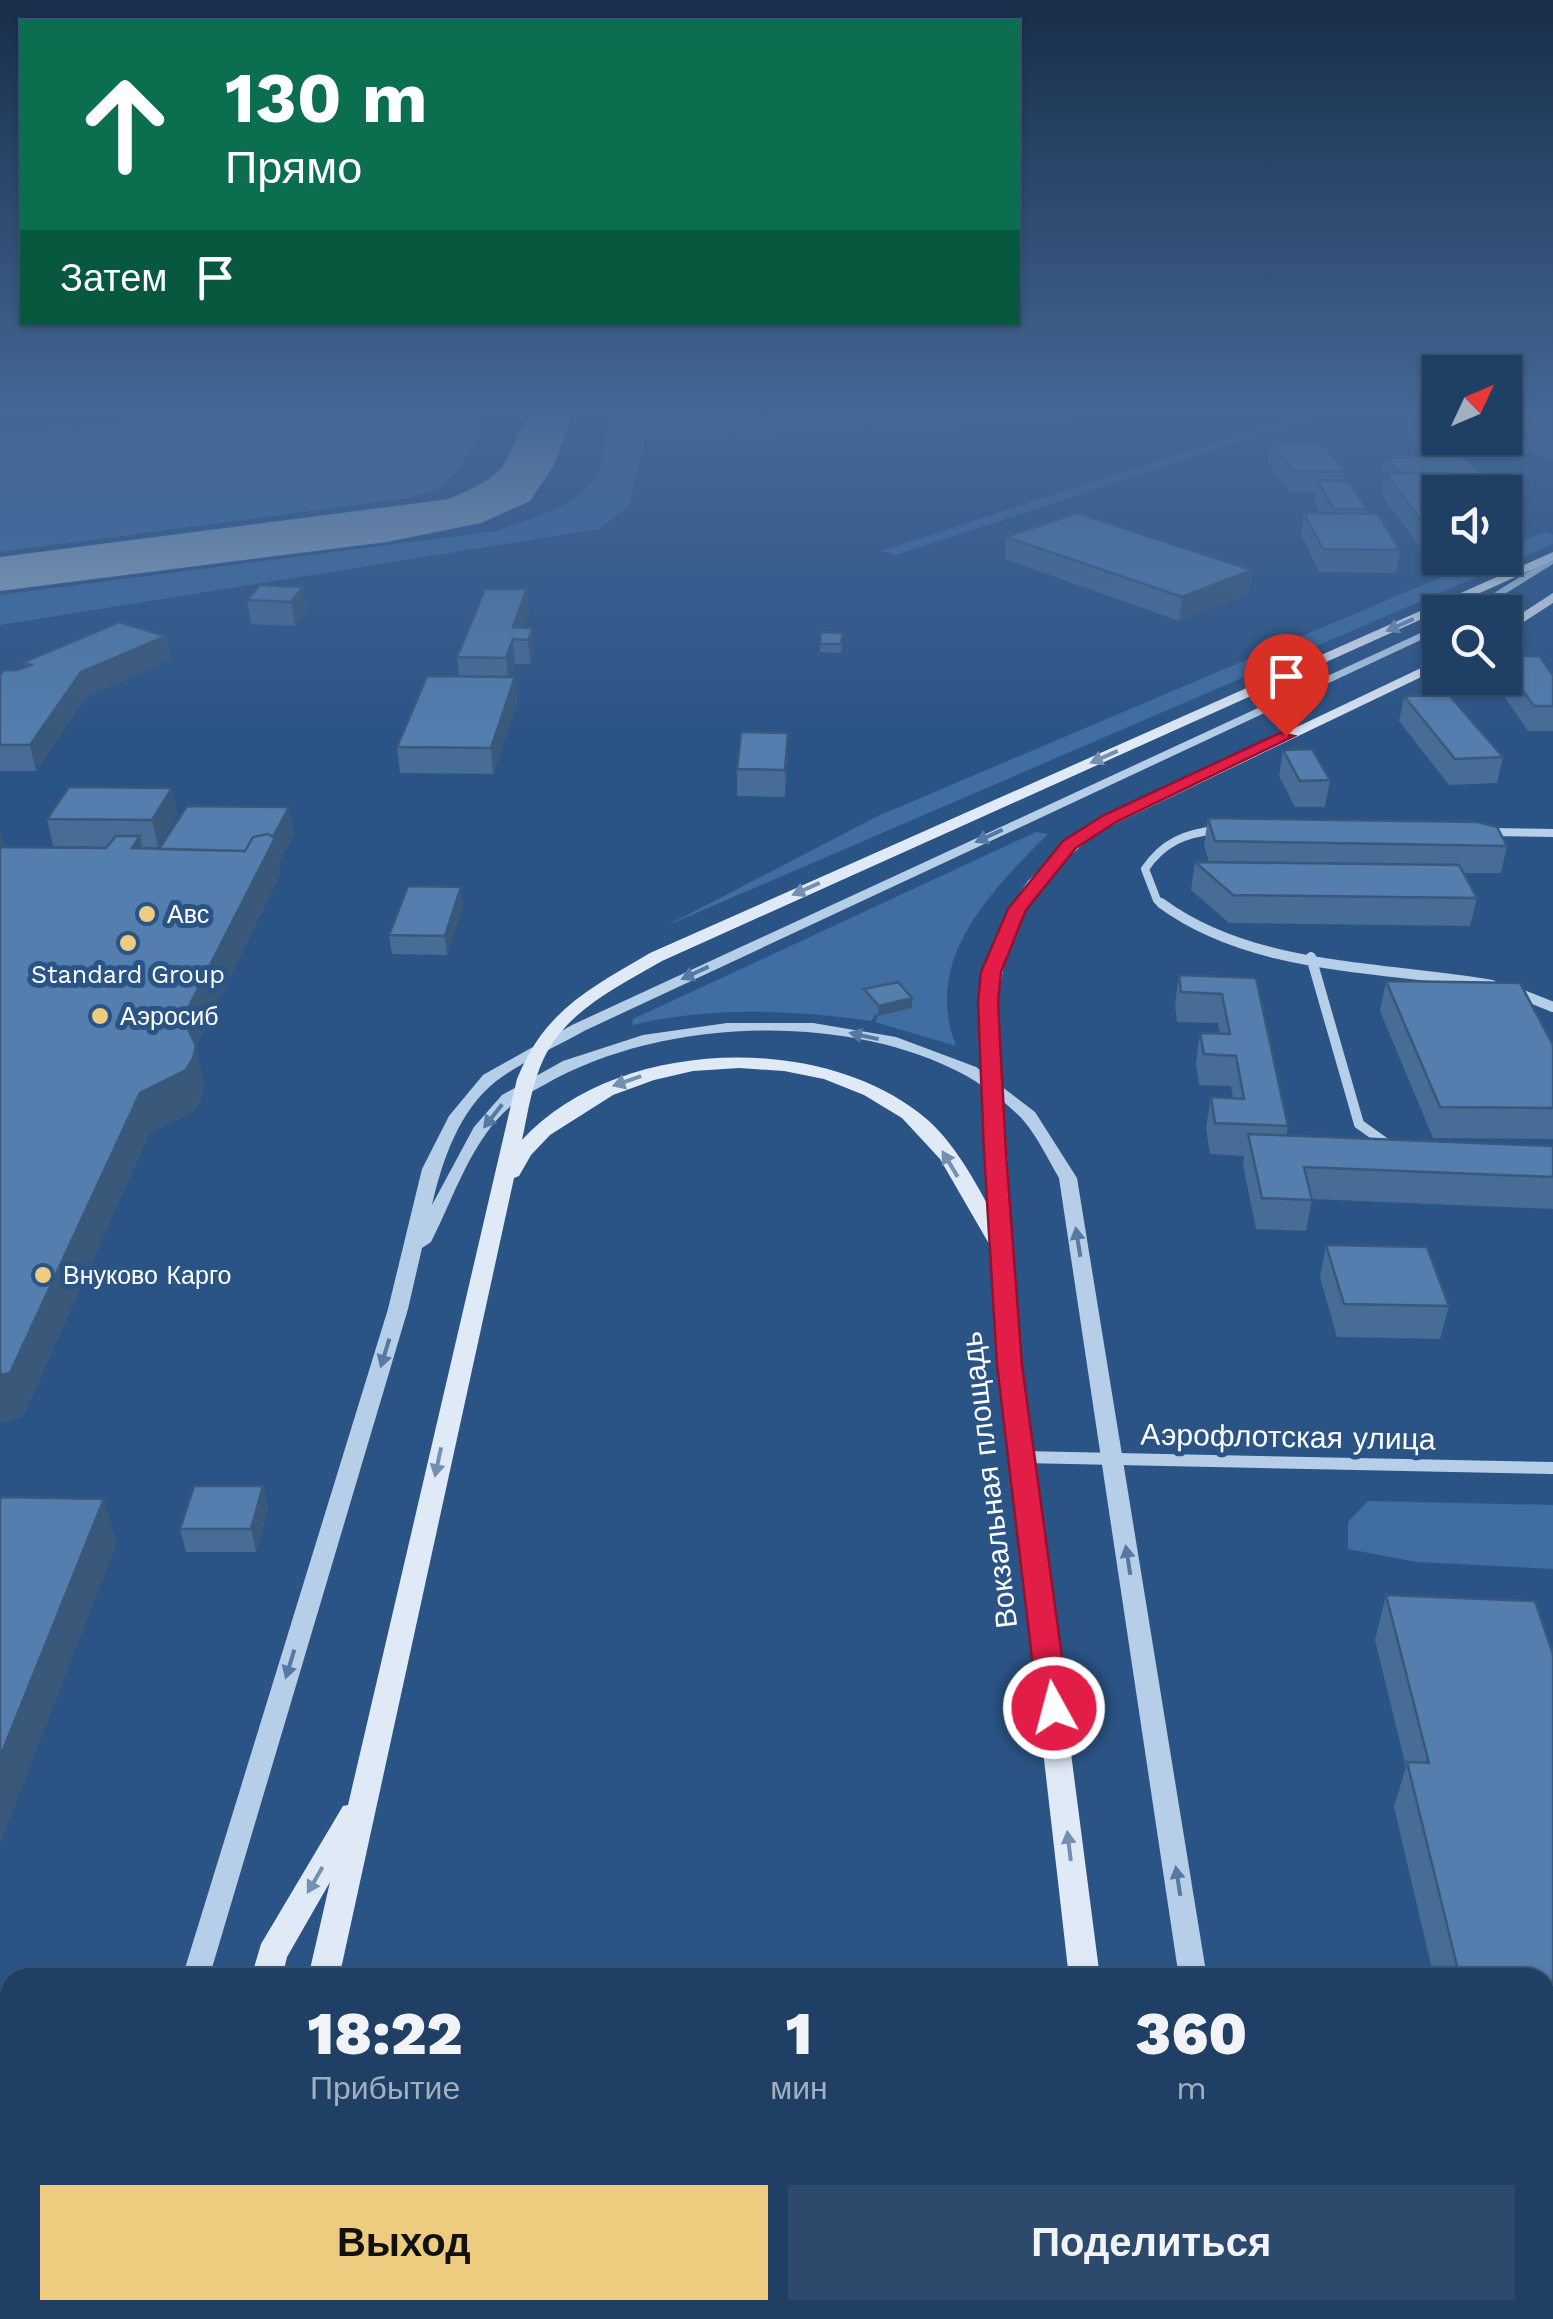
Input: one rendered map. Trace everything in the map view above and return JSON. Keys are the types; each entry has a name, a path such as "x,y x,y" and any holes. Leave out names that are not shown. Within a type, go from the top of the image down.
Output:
{"main road":[{"path":"325,1968 490,1225 536,1052 580,1002 613,980 705,934 1553,557"},
{"path":"1522,618 1553,597"},
{"name":"Вокзальная площадь","path":"1083,1968 1010,1365 995,1152 988,1002 991,972 1017,909 1070,844 1110,818 1422,671"},
{"path":"490,1225 523,1150 552,1122 590,1097 662,1071 765,1064 842,1080 908,1113 935,1139 1002,1247"},
{"path":"268,1968 272,1954 364,1796"}],"street":[{"path":"1496,595 1553,557"},
{"path":"198,1968 412,1260 431,1169 470,1098 502,1069 578,1028 1422,635"},
{"path":"1238,830 1196,831 1169,842 1145,869 1148,891 1166,911 1195,928 1245,944 1488,984 1553,1007"},
{"path":"1480,832 1553,833"},
{"path":"1311,957 1359,1124 1375,1139 1393,1147"},
{"path":"412,1260 485,1126 505,1101 554,1070 621,1044 728,1025 815,1027 868,1036 947,1061 1009,1099 1047,1139 1068,1178 1190,1968"},
{"name":"Аэрофлотская улица","path":"1022,1456 1553,1468"}],"shaded area":[{"path":"0,523 218,523 0,552"},
{"path":"517,523 607,523 599,529 0,625 0,595 496,531"},
{"path":"966,523 993,523 896,555 881,551"},
{"path":"1544,532 1553,535 1553,544 1522,557 1522,542"},
{"path":"1446,575 1481,575 1435,595 1422,595 1422,600 666,926 878,816"},
{"path":"1036,832 1048,834 985,903 955,956 948,984 948,1014 956,1046 875,1022 876,1013 872,1021 782,1012 722,1012 632,1025 633,1019"},
{"path":"1368,1501 1553,1505 1553,1569 1417,1562 1348,1549 1348,1522"}],"building":[{"path":"1047,523 1108,523 1252,570 1182,597 1006,537"},
{"path":"1309,523 1384,523 1400,550 1323,549"},
{"path":"260,585 303,587 291,602 247,600"},
{"path":"485,589 527,589 513,627 533,628 528,640 513,639 506,658 457,657"},
{"path":"119,622 166,636 81,672 30,745 0,745 0,675 4,670 31,665 24,662"},
{"path":"821,632 843,633 841,644 820,644"},
{"path":"1522,656 1539,656 1553,675 1553,706 1534,706 1522,689"},
{"path":"427,676 515,677 491,748 397,747"},
{"path":"1449,695 1503,757 1455,759 1404,696"},
{"path":"741,732 788,733 785,770 737,769"},
{"path":"1312,749 1330,780 1300,781 1283,750"},
{"path":"69,787 172,788 152,820 47,819"},
{"path":"187,806 289,807 273,837 253,837 245,851 159,849"},
{"path":"1208,818 1478,822 1497,827 1507,846 1215,841"},
{"name":"Внуково Карго","path":"268,834 275,838 183,1018 196,1046 193,1058 186,1070 140,1093 10,1373 0,1375 0,847 106,848 116,836 140,836 132,848 245,851 253,837"},
{"path":"1195,862 1459,865 1477,898 1233,895"},
{"path":"408,886 461,887 445,936 389,935"},
{"path":"1179,975 1256,978 1288,1126 1215,1123 1211,1097 1244,1099 1236,1056 1204,1054 1200,1033 1230,1034 1222,994 1181,992"},
{"path":"1386,981 1520,983 1553,1045 1553,1108 1440,1107"},
{"path":"898,982 912,998 879,1006 864,989"},
{"path":"1248,1134 1553,1146 1553,1177 1304,1167 1312,1200 1262,1198"},
{"path":"1326,1245 1427,1247 1449,1306 1344,1304"},
{"path":"194,1486 263,1486 251,1529 180,1529"},
{"path":"0,1497 104,1499 0,1757"},
{"path":"1386,1595 1535,1601 1553,1654 1553,1968 1458,1968 1407,1762 1429,1763"}],"taxiway":[{"path":"0,574 402,523"}],"place":[{"name":"Авс","path":"147,914"},
{"name":"Standard Group","path":"128,943"},
{"name":"Аэросиб","path":"100,1016"},
{"name":"Внуково Карго","path":"43,1275"}],"route":[{"path":"1054,1708 1010,1365 995,1152 988,1002 991,972 1017,909 1070,844 1110,818 1286,736"}]}
